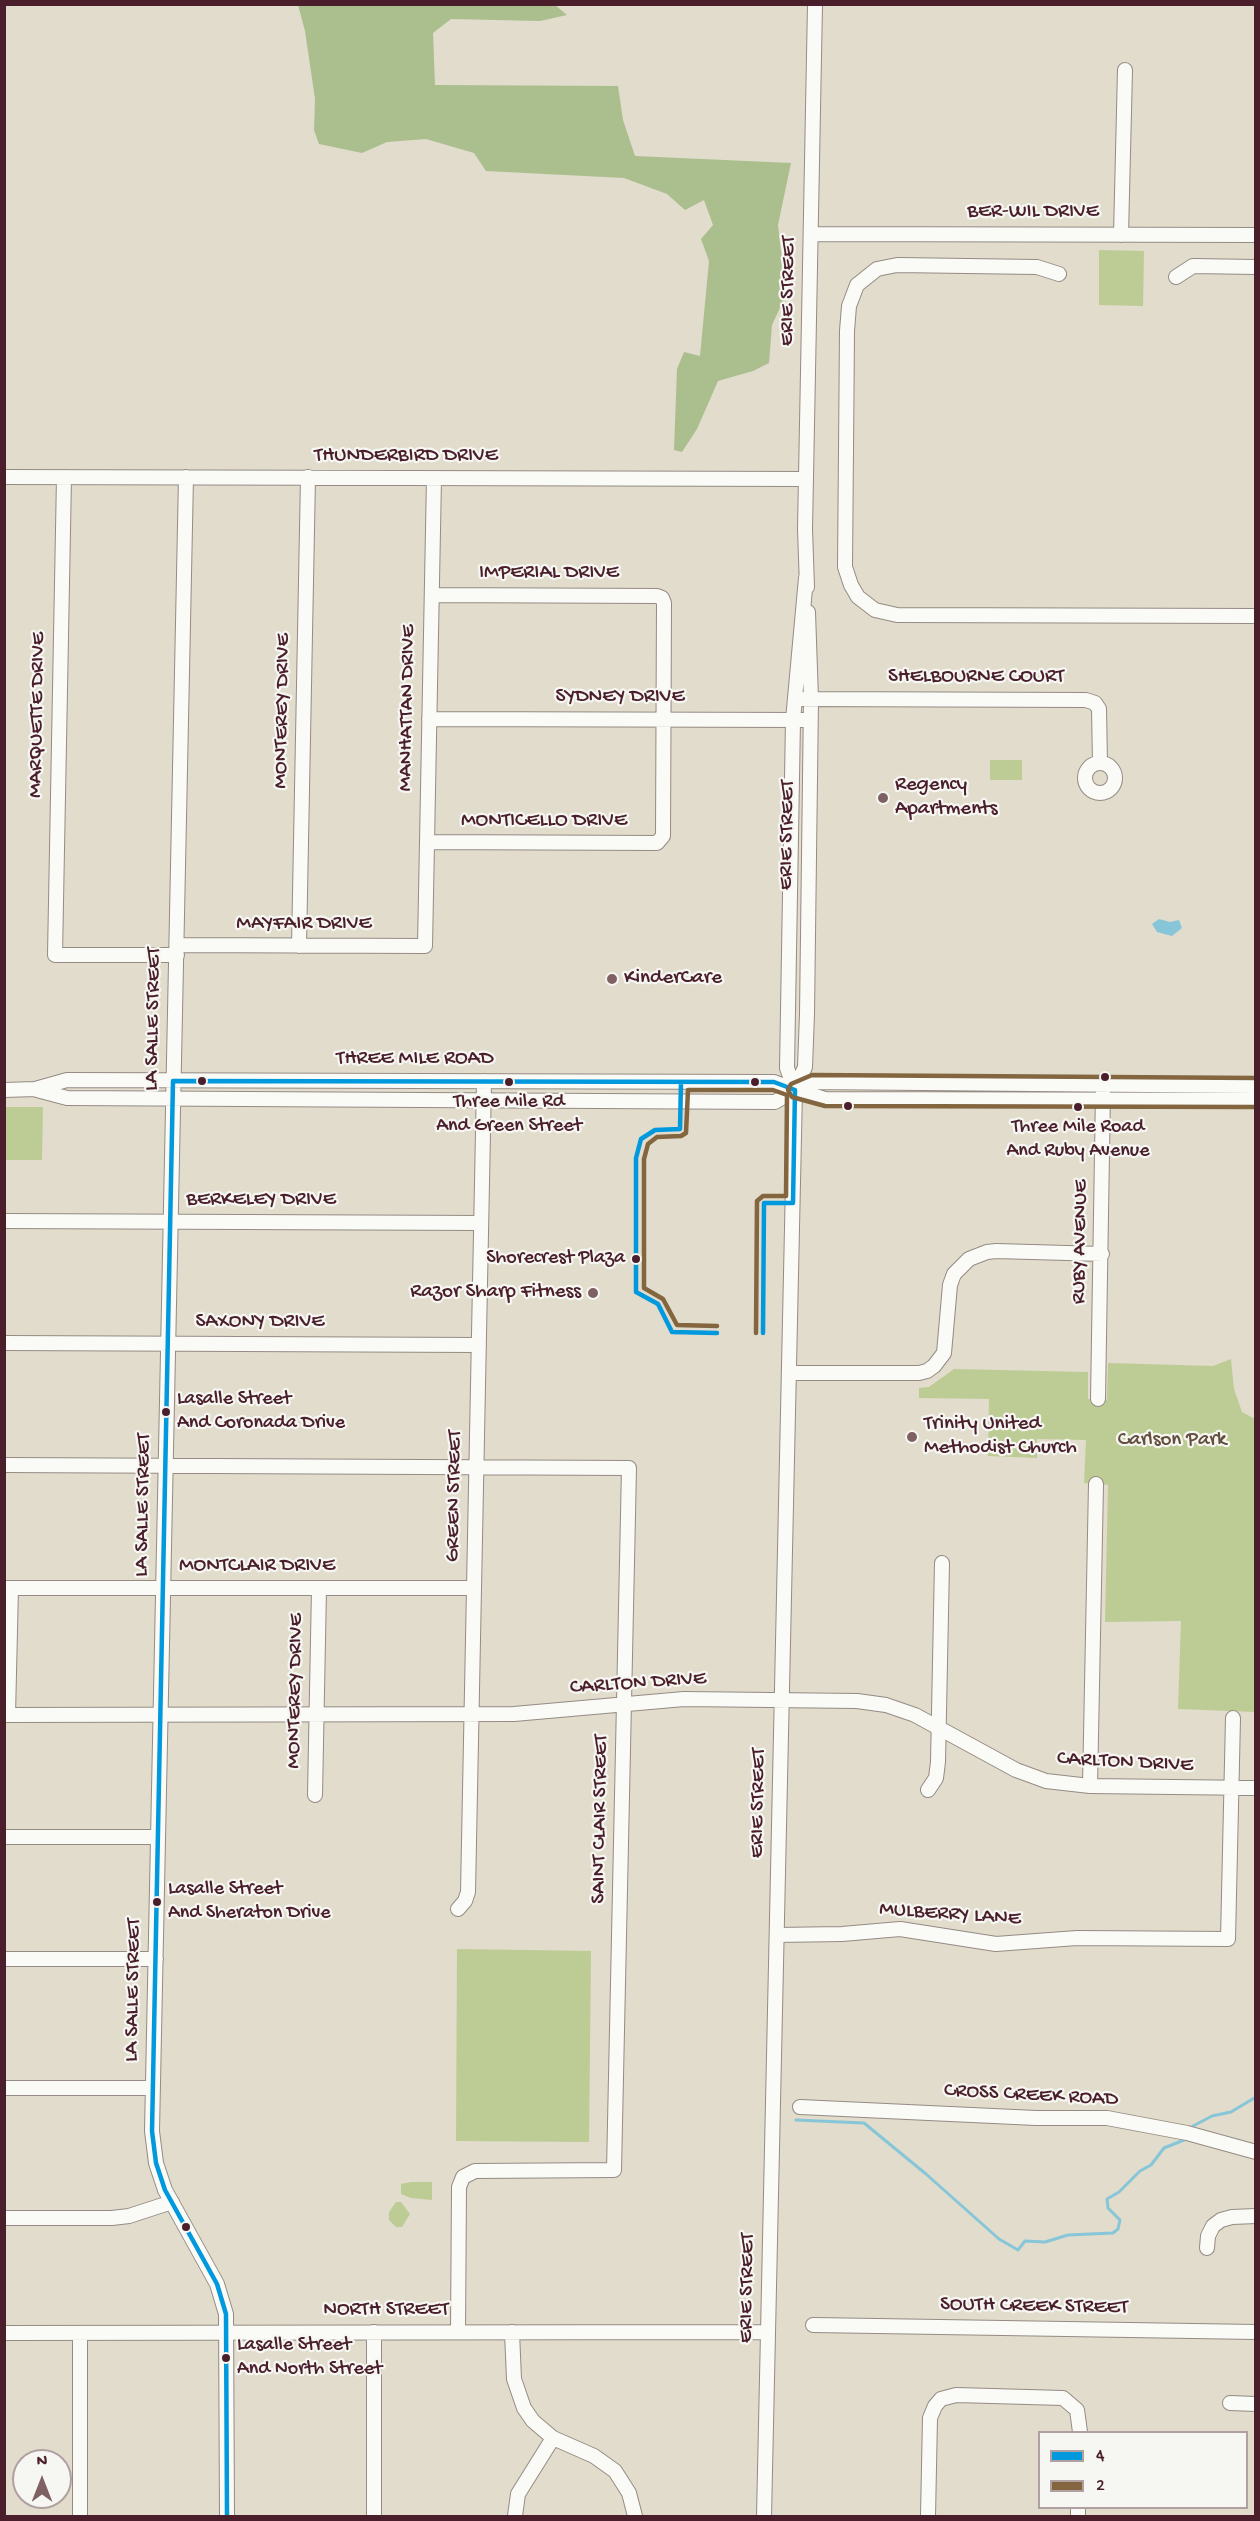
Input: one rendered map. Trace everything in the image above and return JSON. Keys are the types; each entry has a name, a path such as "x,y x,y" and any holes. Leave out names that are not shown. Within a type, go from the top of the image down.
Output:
{"street":[{"name":"ERIE STREET","path":"795,1090 805,1067 807,976 812,699 806,578 806,479 815,4"},
{"path":"1122,235 1125,70"},
{"name":"BER-WIL DRIVE","path":"811,234 1256,235"},
{"path":"1059,274 1037,267 897,264 877,269 857,285 849,306 847,331 845,567 851,585 858,597 875,610 897,615 1256,616"},
{"path":"1176,277 1192,266 1256,267"},
{"name":"THUNDERBIRD DRIVE","path":"4,477 806,479"},
{"name":"MARQUETTE DRIVE","path":"55,954 64,477"},
{"name":"LA SALLE STREET","path":"186,477 153,2088 154,2149 160,2176 217,2284 226,2314 227,2517"},
{"name":"MONTEREY DRIVE","path":"299,946 308,477"},
{"name":"MANHATTAN DRIVE","path":"425,940 434,478"},
{"name":"ERIE STREET","path":"764,2517 795,1090 787,1068 793,720 806,578"},
{"name":"IMPERIAL DRIVE","path":"432,595 657,596 663,602 664,719"},
{"name":"SHELBOURNE COURT","path":"795,699 1086,700 1095,703 1099,709 1100,763"},
{"name":"SYDNEY DRIVE","path":"429,718 811,721"},
{"name":"MONTICELLO DRIVE","path":"427,842 657,843 663,836 664,719"},
{"path":"790,890 808,890"},
{"name":"MAYFAIR DRIVE","path":"55,954 299,946 425,946 425,940"},
{"path":"788,976 807,976"},
{"name":"THREE MILE ROAD","path":"4,1090 35,1089 67,1080 774,1082 825,1099 1103,1093 1256,1086"},
{"name":"GREEN STREET","path":"458,1909 465,1901 468,1892 484,1081"},
{"name":"THREE MILE ROAD","path":"35,1089 68,1098 775,1102 795,1090"},
{"name":"THREE MILE ROAD","path":"1103,1093 1256,1100"},
{"name":"RUBY AVENUE","path":"1098,1399 1103,1093"},
{"name":"BERKELEY DRIVE","path":"4,1221 482,1223"},
{"path":"789,1373 919,1373 927,1371 945,1353 950,1285 954,1274 969,1259 982,1253 996,1251 1102,1254"},
{"name":"SAXONY DRIVE","path":"4,1343 479,1345"},
{"path":"4,1465 476,1467"},
{"name":"SAINT CLAIR STREET","path":"458,2332 459,2187 463,2177 475,2171 614,2170 629,1468 476,1467"},
{"path":"1090,1786 1096,1484"},
{"path":"928,1790 936,1778 942,1563"},
{"path":"6,1715 8,1588"},
{"name":"MONTCLAIR DRIVE","path":"8,1588 474,1588"},
{"name":"MONTEREY DRIVE","path":"315,1795 319,1588"},
{"name":"CARLTON DRIVE","path":"6,1715 543,1713 684,1699 872,1702 901,1710 1031,1776 1062,1784 1256,1788"},
{"path":"1230,1788 1233,1718"},
{"name":"MULBERRY LANE","path":"777,1935 842,1934 900,1929 996,1944 1077,1938 1228,1939 1230,1788"},
{"path":"4,1837 158,1837"},
{"path":"4,1959 156,1959"},
{"path":"4,2088 153,2088"},
{"name":"CROSS CREEK ROAD","path":"800,2107 1036,2118 1107,2118 1187,2133 1256,2152"},
{"path":"4,2218 112,2218 129,2216 172,2202"},
{"path":"1207,2248 1208,2236 1213,2226 1221,2220 1256,2216"},
{"name":"SOUTH CREEK STREET","path":"813,2325 1256,2332"},
{"path":"374,2332 374,2517"},
{"path":"512,2332 514,2379 521,2401 533,2421 553,2438 594,2456 615,2471 629,2493 635,2517"},
{"name":"NORTH STREET","path":"4,2333 768,2332"},
{"path":"80,2333 80,2517"},
{"path":"928,2517 930,2418 937,2404 950,2396 1057,2397 1071,2403 1079,2416 1080,2431"},
{"path":"1230,2403 1256,2404"},
{"path":"515,2517 518,2494 523,2483 553,2438"}],"green space":[{"path":"298,5 555,5 567,15 540,21 451,19 433,33 435,85 618,86 623,120 635,156 791,163 778,225 786,295 772,325 769,363 753,371 718,381 697,429 682,452 674,450 677,369 684,352 700,356 709,261 701,239 713,225 704,200 685,210 667,194 624,178 486,171 474,153 426,139 387,142 362,153 319,144 314,130 315,99 305,31"},
{"path":"1099,250 1144,251 1143,306 1099,305"},
{"path":"990,760 1022,760 1022,780 990,780"},
{"path":"5,1107 43,1107 42,1160 5,1160"},
{"name":"Carlson Park","path":"1231,1359 1234,1389 1242,1412 1255,1419 1255,1712 1178,1709 1181,1621 1105,1622 1108,1485 1084,1483 1086,1440 1037,1439 1037,1458 988,1456 989,1399 919,1398 919,1388 929,1387 954,1369 1088,1372 1088,1399 1107,1400 1108,1363 1213,1366"},
{"path":"457,1949 591,1951 589,2142 456,2141"},
{"path":"432,2182 432,2200 411,2198 401,2194 401,2184"},
{"path":"396,2202 401,2202 410,2214 402,2227 396,2227 389,2220 389,2212"}],"water":[{"path":"1159,919 1170,922 1179,920 1182,928 1172,936 1157,932 1152,924"}],"waterway":[{"path":"1193,2126 1212,2116 1231,2112 1256,2097"},
{"path":"796,2120 864,2123 999,2239 1018,2250 1025,2241 1045,2242 1068,2235 1113,2233 1118,2229 1120,2220 1108,2208 1107,2199 1119,2192 1140,2171 1151,2165 1164,2148 1184,2140"}],"transit line":[{"name":"2","path":"1256,1078 812,1075 791,1084 788,1090 792,1097 825,1106 1256,1107"},
{"name":"4","path":"227,2516 226,2314 217,2284 165,2190 156,2163 152,2131 173,1081 774,1082 795,1090 793,1203 764,1203 763,1333"},
{"name":"4","path":"681,1082 680,1129 655,1130 641,1139 636,1158 636,1292 658,1304 672,1332 717,1333"},
{"name":"2","path":"717,1326 677,1325 663,1299 644,1288 644,1159 648,1144 657,1137 681,1136 686,1133 688,1090 773,1090 787,1095 786,1196 763,1196 757,1201 756,1333"}],"place":[{"name":"Regency Apartments","path":"883,798"},
{"name":"KinderCare","path":"612,979"},
{"name":"Three Mile Rd And Green Street","path":"509,1082"},
{"name":"Three Mile Road And Ruby Avenue","path":"1078,1107"},
{"name":"Shorecrest Plaza","path":"636,1259"},
{"name":"Razor Sharp Fitness","path":"593,1293"},
{"name":"Lasalle Street And Coronada Drive","path":"166,1412"},
{"name":"Trinity United Methodist Church","path":"912,1437"},
{"name":"Lasalle Street And Sheraton Drive","path":"157,1902"},
{"name":"Lasalle Street And North Street","path":"226,2358"}]}
